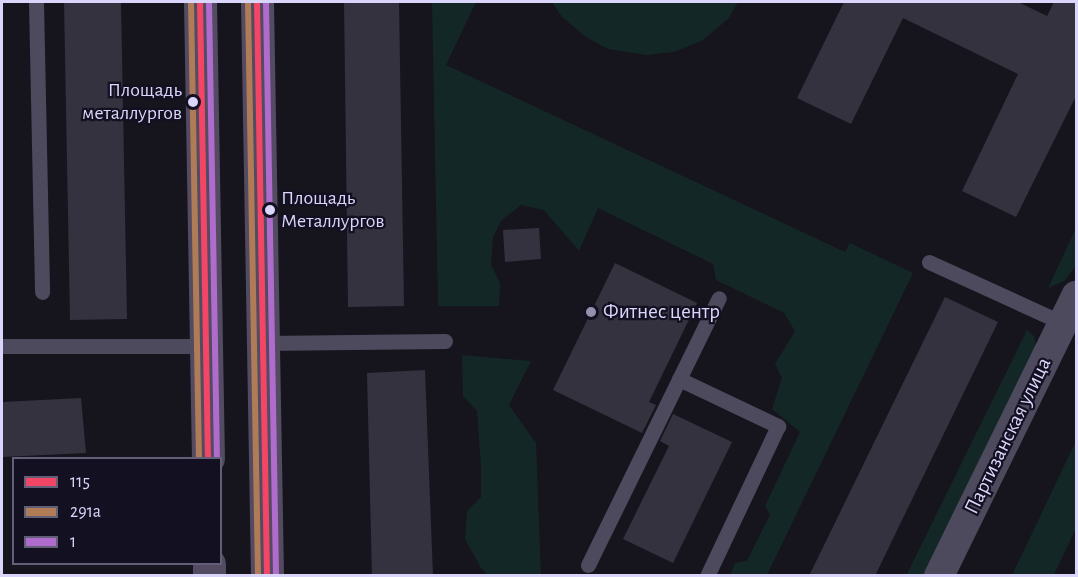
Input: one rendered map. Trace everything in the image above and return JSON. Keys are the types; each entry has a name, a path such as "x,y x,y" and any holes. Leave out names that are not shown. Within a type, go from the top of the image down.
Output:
{"main road":[{"path":"200,2 208,457"},
{"path":"257,2 267,576"}],"street":[{"name":"Партизанская улица","path":"939,576 1077,296"}],"lane":[{"path":"36,2 42,292"},
{"path":"929,262 1063,323"},
{"path":"588,565 719,298"},
{"path":"262,344 445,341"},
{"path":"2,346 207,346"},
{"path":"679,379 777,426 707,576"}],"green space":[{"path":"432,2 476,2 446,65 845,252 850,243 913,273 767,575 730,575 735,563 747,561 770,515 765,506 800,432 772,409 782,378 775,364 795,331 784,313 716,280 713,264 598,208 579,251 544,210 521,205 501,221 493,237 491,265 500,283 499,306 438,306"},
{"path":"552,2 738,2 729,18 703,40 674,52 646,55 608,49 586,37 562,17"},
{"path":"1076,228 1076,266 1064,281 1048,288"},
{"path":"1027,330 1034,336 1036,346 927,575 906,576"},
{"path":"462,355 531,361 509,405 536,443 541,575 488,575 481,568 465,539 467,511 481,497 481,467 477,411 463,396"},
{"path":"1076,441 1076,528 1054,575 1012,575"}],"building":[{"path":"64,2 121,2 127,319 70,320"},
{"path":"344,2 399,2 404,306 348,307"},
{"path":"844,2 1018,2 1047,16 1054,2 1077,2 1077,94 1016,217 962,191 1018,74 903,18 851,124 797,98"},
{"path":"539,228 541,259 505,262 503,230"},
{"path":"615,263 697,303 649,402 656,405 642,433 553,390"},
{"path":"945,297 998,322 875,576 809,576"},
{"path":"425,370 433,576 372,576 367,373"},
{"path":"81,398 86,453 2,457 2,402"},
{"path":"673,414 732,442 673,563 623,539 669,446 660,441"}],"transit line":[{"name":"291а","path":"191,2 199,457"},
{"name":"115","path":"200,2 208,457"},
{"name":"1","path":"209,2 217,457"},
{"name":"291а","path":"248,2 258,576"},
{"name":"115","path":"257,2 267,576"},
{"name":"1","path":"266,2 276,576"}],"place":[{"name":"Площадь металлургов","path":"193,102"},
{"name":"Площадь Металлургов","path":"270,210"},
{"name":"Фитнес центр","path":"591,312"}]}
